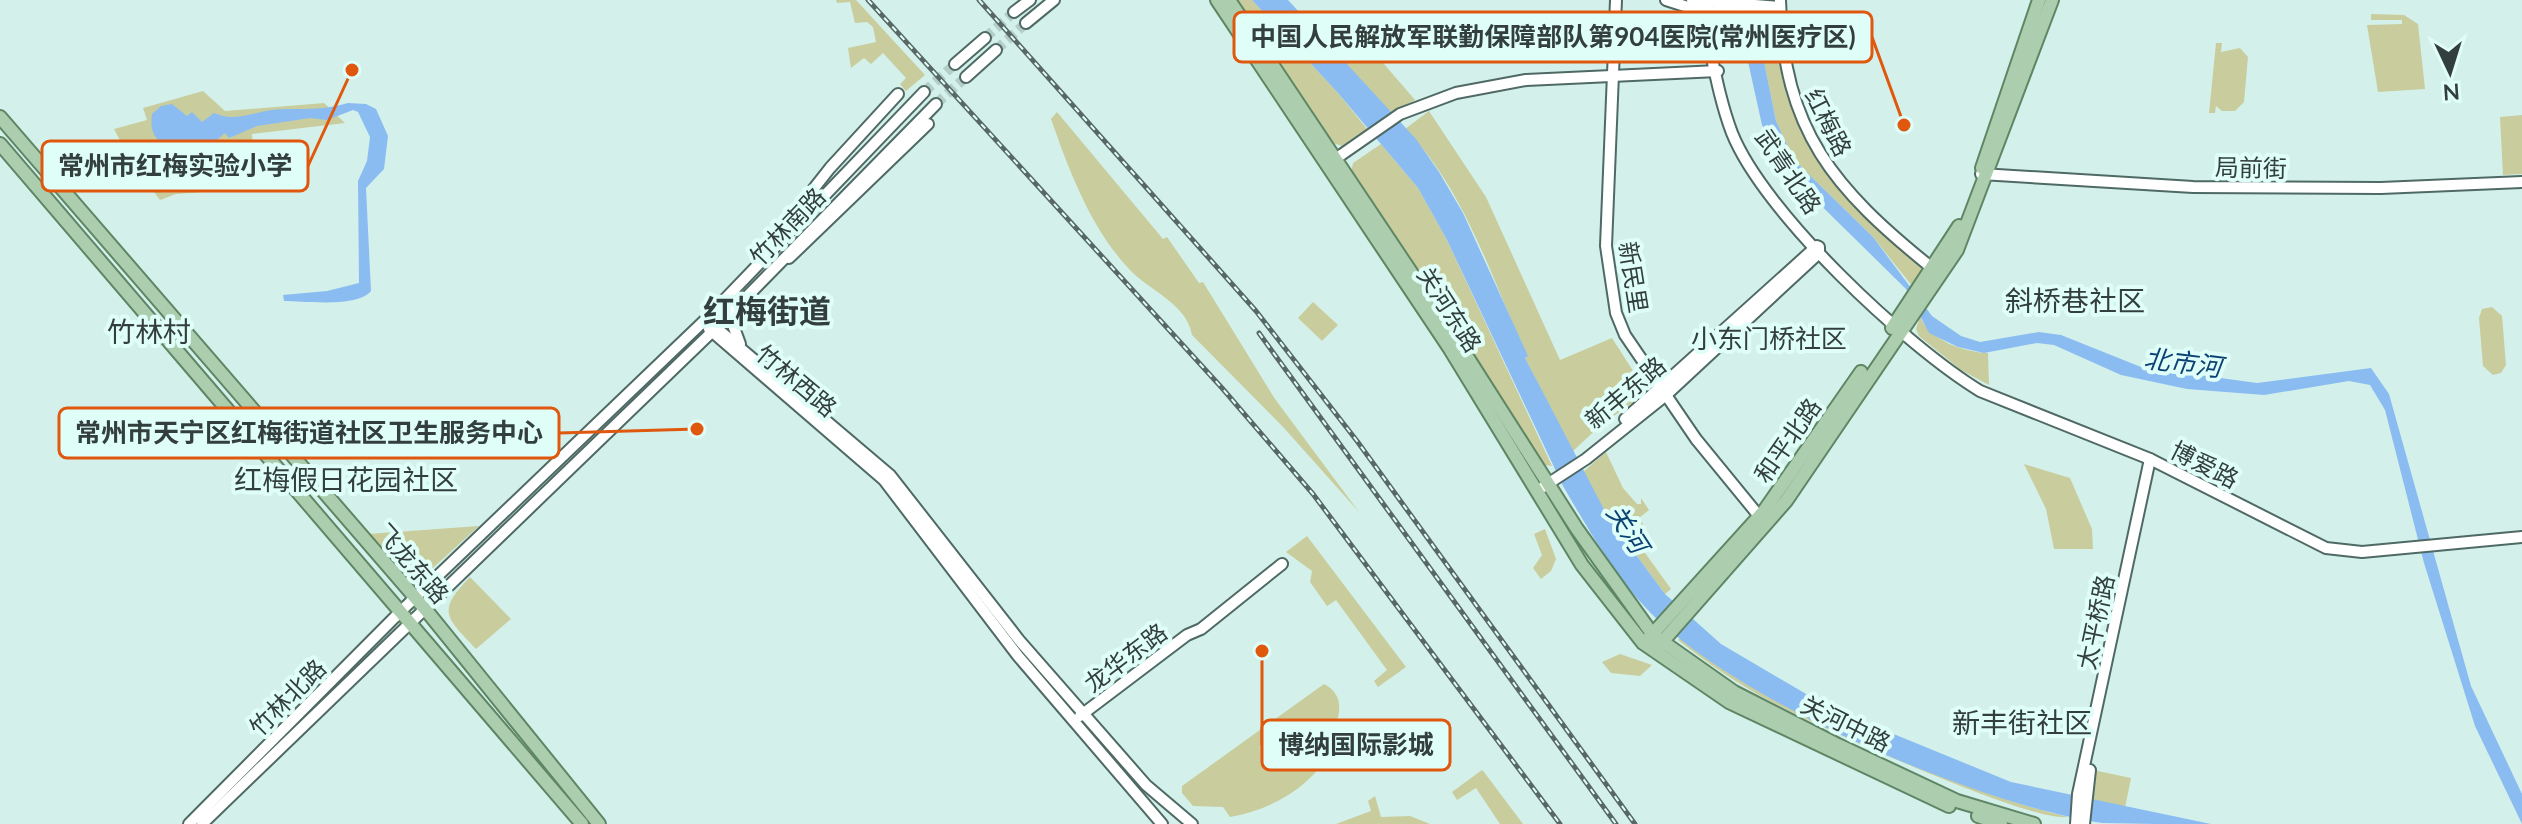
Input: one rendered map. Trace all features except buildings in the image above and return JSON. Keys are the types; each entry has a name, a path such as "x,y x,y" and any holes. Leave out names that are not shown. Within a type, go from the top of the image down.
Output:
{"main road":[{"path":"1014,12 1030,0"},
{"path":"1026,23 1054,0"},
{"name":"关河东路","path":"1217,0 1333,163 1656,639"},
{"name":"关河东路","path":"1229,0 1333,163"},
{"name":"新民里","path":"1616,0 1610,78 1606,246 1610,287 1625,335 1696,439 1759,516"},
{"path":"1666,0 1738,9 1780,8"},
{"name":"和平北路","path":"1917,300 1985,175 2039,0"},
{"name":"和平北路","path":"1691,599 1759,516 1957,250 2052,0"},
{"name":"武青北路","path":"1701,5 1732,132 1742,152 1780,209 1899,325"},
{"name":"红梅路","path":"1780,8 1790,90 1812,145 1832,173 1881,227 1932,268"},
{"path":"955,64 985,38"},
{"path":"966,77 996,50"},
{"path":"1333,163 1402,116 1456,93 1526,80 1717,72"},
{"name":"竹林南路","path":"415,599 704,321 924,92"},
{"path":"754,270 778,232 821,178 898,94"},
{"name":"竹林南路","path":"426,610 714,330 936,104"},
{"name":"飞龙东路","path":"0,117 426,610 599,824"},
{"path":"768,274 802,249 928,124"},
{"name":"飞龙东路","path":"0,144 582,824"},
{"name":"局前街","path":"1985,175 2193,187 2381,188 2522,182"},
{"name":"新丰东路","path":"1549,482 1664,392 1817,248"},
{"path":"740,304 733,325 743,349"},
{"name":"竹林西路","path":"704,321 743,349 890,475 1162,824"},
{"name":"和平北路","path":"1691,599 1786,501 1899,325"},
{"name":"博爱路","path":"1899,325 1956,376 1980,391 2152,460 2326,548 2362,552 2522,537"},
{"name":"竹林西路","path":"714,330 727,347 884,480 1018,656 1146,785 1192,824"},
{"path":"690,352 703,344 716,342 727,347"},
{"name":"太平桥路","path":"2082,796 2152,460"},
{"name":"龙华东路","path":"1081,718 1282,564"},
{"name":"竹林北路","path":"189,824 415,599"},
{"path":"1656,639 1691,599"},
{"name":"竹林北路","path":"202,824 426,610"},
{"name":"关河中路","path":"1656,639 1693,679 1765,721 1937,801 2001,824"},
{"name":"关河中路","path":"1656,639 1734,692 1838,745 1957,801 2034,824"},
{"path":"2076,824 2082,796"},
{"path":"2082,796 2084,824"}],"green space":[{"path":"836,0 856,0 925,75 906,91 900,84 906,78 883,53 871,64 864,58 851,68 848,48 876,42 873,27 867,22 855,23 850,2 837,3"},
{"path":"1235,0 1252,0 1367,129 1342,146 1333,143"},
{"path":"2371,14 2404,15 2418,24 2425,89 2378,92 2367,25 2402,24 2402,20 2371,20"},
{"path":"1350,18 1352,21 1348,26 1363,42 1368,37 1388,60 1384,64 1415,100 1391,114 1325,42"},
{"path":"1756,22 1778,25 1784,68 1805,135 1840,188 1921,267 1922,274 1913,287 1873,237 1794,160 1776,121"},
{"path":"2216,43 2222,43 2221,52 2240,48 2248,57 2244,102 2235,111 2222,111 2216,106 2215,113 2209,113"},
{"path":"203,91 225,111 324,103 345,123 252,134 256,188 176,194 160,200 130,160 114,129 147,120 143,108"},
{"path":"1429,111 1486,197 1560,360 1612,338 1644,388 1642,396 1601,425 1572,452 1525,358 1527,356 1461,207 1426,153 1405,129"},
{"path":"1057,112 1163,239 1167,237 1199,283 1203,282 1275,399 1359,512 1284,428 1192,335 1176,307 1118,257 1074,181 1051,119"},
{"path":"2522,115 2522,174 2503,175 2500,117"},
{"path":"1381,144 1418,188 1447,240 1552,466 1544,465 1351,173 1353,163"},
{"path":"1313,302 1338,325 1322,341 1298,318"},
{"path":"2492,307 2502,316 2506,365 2501,373 2493,375 2483,366 2479,318 2482,309"},
{"path":"1920,317 1932,333 1949,344 1988,353 1989,385 1961,370 1919,336 1916,329"},
{"path":"1606,452 1623,488 1637,504 1641,504 1641,498 1649,510 1639,518 1645,527 1635,539 1671,589 1665,594 1608,517 1583,472"},
{"path":"2024,464 2070,478 2092,529 2093,549 2054,549 2046,509"},
{"path":"479,526 424,576 405,573 368,534"},
{"path":"1545,529 1556,559 1551,571 1541,579 1533,568 1542,555 1534,534"},
{"path":"1307,536 1406,667 1378,687 1374,681 1387,670 1336,600 1327,606 1310,582 1312,571 1286,552"},
{"path":"470,577 511,619 476,649 449,614 452,599"},
{"path":"1681,637 1738,678 1865,743 1965,785 2068,817 2047,815 1969,789 1829,730 1734,680 1678,640"},
{"path":"1620,654 1652,665 1640,676 1611,673 1602,662"},
{"path":"1324,684 1332,689 1339,703 1338,719 1328,743 1345,756 1339,761 1330,754 1310,778 1287,796 1260,809 1230,817 1223,807 1193,806 1182,793 1182,786"},
{"path":"1482,770 1523,824 1500,824 1476,788 1457,800 1452,792"},
{"path":"2093,770 2131,778 2125,808 2090,801"},
{"path":"1375,796 1381,817 1410,816 1430,824 1336,824 1371,811 1368,801"}],"water":[{"path":"1252,0 1288,0 1416,139 1463,213 1528,356 1525,358 1608,517 1665,594 1721,644 1830,708 2011,782 2211,824 2102,823 1991,795 1859,743 1794,711 1735,677 1684,642 1633,594 1572,502 1447,240 1418,188 1338,93"},
{"path":"1739,21 1756,22 1776,121 1794,160 1873,237 1932,316 1961,336 1980,342 2039,332 2061,335 2141,367 2257,383 2371,368 2389,394 2471,686 2522,794 2522,824 2475,726 2424,563 2385,410 2370,385 2349,381 2264,395 2187,389 2121,375 2054,345 2037,343 1984,353 1958,347 1929,333 1906,289 1789,174 1762,125"},
{"path":"348,103 366,104 376,109 388,136 384,169 366,188 371,291 343,302 284,301 283,295 327,291 359,283 358,181 367,161 370,137 358,112 353,110 327,120 310,118 257,126 229,138 225,133 212,144 217,151 203,163 192,150 174,154 159,141 153,133 152,114 161,106 172,104 187,116 192,112 202,122 214,113 240,117 275,110 324,108"}],"tunnel":[{"path":"985,38 1014,12"},
{"path":"996,50 1026,23"},
{"path":"924,92 955,64"},
{"path":"936,104 966,77"}],"railway":[{"path":"868,0 1222,388 1313,494 1560,824"},
{"path":"979,0 1256,311 1357,441 1635,824"},
{"path":"1259,333 1616,824"}],"place":[{"name":"常州市红梅实验小学","path":"352,70"},
{"name":"中国人民解放军联勤保障部队第904医院(常州医疗区)","path":"1904,125"},
{"name":"常州市天宁区红梅街道社区卫生服务中心","path":"697,429"},
{"name":"博纳国际影城","path":"1262,651"}],"district":[{"name":"斜桥巷社区","path":"2075,300"},
{"name":"红梅街道","path":"767,310"},
{"name":"竹林村","path":"149,331"},
{"name":"小东门桥社区","path":"1769,338"},
{"name":"红梅假日花园社区","path":"346,479"},
{"name":"新丰街社区","path":"2022,722"}],"water label":[{"name":"北市河","path":"2183,362"},
{"name":"关河","path":"1628,528"}]}
